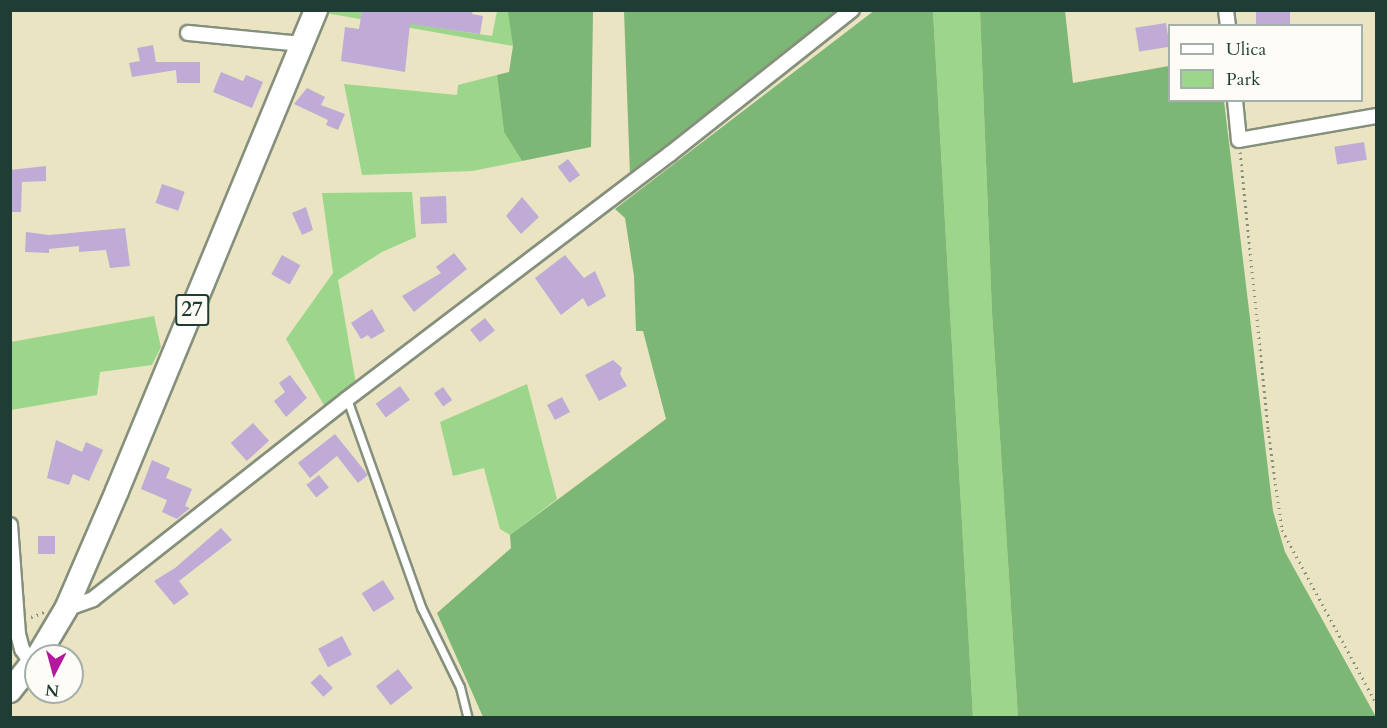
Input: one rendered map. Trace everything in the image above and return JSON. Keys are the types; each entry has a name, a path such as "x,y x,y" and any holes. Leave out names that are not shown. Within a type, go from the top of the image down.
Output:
{"main road":[{"name":"27","path":"44,644 66,609 316,10"},
{"name":"27","path":"10,691 24,673"}],"street":[{"path":"66,609 93,599 347,399 670,154 852,10"},
{"path":"188,33 302,44"},
{"path":"1235,102 1239,140 1377,116"},
{"path":"10,525 18,634 25,644"}],"lane":[{"path":"347,399 421,607 460,687 468,717"}],"path":[{"path":"1239,140 1268,430 1282,530 1377,703"}],"green space":[{"path":"624,10 838,11 630,175"},
{"path":"875,10 933,11 973,717 483,717 437,613 511,548 510,535 666,419 643,331 636,331 634,276 625,218 615,209"},
{"path":"328,11 362,11 361,16 492,36 497,11 509,11 513,46 326,13"},
{"path":"508,11 593,11 591,147 522,161 504,132 497,75 509,72 513,46"},
{"path":"933,11 980,11 992,313 1018,717 973,717"},
{"path":"980,11 1065,11 1073,83 1168,66 1168,102 1224,102 1273,511 1285,552 1376,717 1018,717 992,313"},
{"path":"497,75 504,132 522,161 472,171 362,175 344,84 457,95 458,85"},
{"path":"412,192 416,237 382,252 338,280 356,384 325,407 286,339 333,273 322,193"},
{"path":"154,316 161,347 152,365 100,372 97,395 11,410 11,342"},
{"path":"527,384 557,499 510,535 500,529 484,468 453,476 440,422"}],"building":[{"path":"362,10 473,10 472,14 483,16 480,34 410,24 405,72 341,61 345,27 359,29"},
{"path":"1256,10 1290,10 1290,24 1256,24"},
{"path":"1166,23 1168,47 1139,52 1135,28"},
{"path":"153,45 156,62 200,62 200,83 177,83 176,70 132,77 129,63 140,61 137,48"},
{"path":"221,72 243,81 246,75 263,82 252,108 213,92"},
{"path":"307,88 325,97 321,105 345,114 338,130 326,125 328,120 294,104"},
{"path":"1364,142 1367,160 1337,164 1334,147"},
{"path":"568,159 580,175 570,183 558,167"},
{"path":"46,166 46,181 22,182 21,212 10,212 10,170"},
{"path":"162,184 185,192 178,211 155,203"},
{"path":"446,196 447,223 421,224 420,197"},
{"path":"522,197 539,217 521,234 506,216"},
{"path":"306,207 313,230 302,235 292,213"},
{"path":"125,228 130,266 110,268 106,250 79,252 79,246 49,249 49,253 25,252 26,232 49,235"},
{"path":"454,253 467,269 414,312 402,296 441,273 436,267"},
{"path":"282,255 300,265 290,284 271,274"},
{"path":"565,255 584,278 595,271 606,296 588,307 583,298 561,315 535,278"},
{"path":"372,309 385,331 371,339 368,335 361,339 351,323"},
{"path":"485,318 495,331 480,342 470,330"},
{"path":"613,360 622,368 620,374 627,386 599,401 585,375"},
{"path":"290,375 307,398 286,417 274,401 285,392 279,383"},
{"path":"400,386 410,400 386,417 376,404"},
{"path":"443,387 452,400 443,406 434,393"},
{"path":"562,397 570,412 555,420 547,405"},
{"path":"253,423 269,441 247,461 231,443"},
{"path":"335,434 368,475 358,483 337,456 310,478 298,463"},
{"path":"56,440 82,452 86,442 103,450 89,481 73,474 69,485 47,478"},
{"path":"152,460 170,468 166,478 192,489 185,506 190,508 177,519 162,512 167,500 141,489"},
{"path":"319,475 329,488 316,497 306,485"},
{"path":"221,528 232,540 179,581 189,594 174,605 154,581 175,568"},
{"path":"38,536 55,536 55,554 38,554"},
{"path":"383,580 395,599 373,612 362,593"},
{"path":"342,636 352,655 328,667 318,649"},
{"path":"398,669 413,688 391,705 376,686"},
{"path":"320,674 333,688 323,697 310,683"}]}
